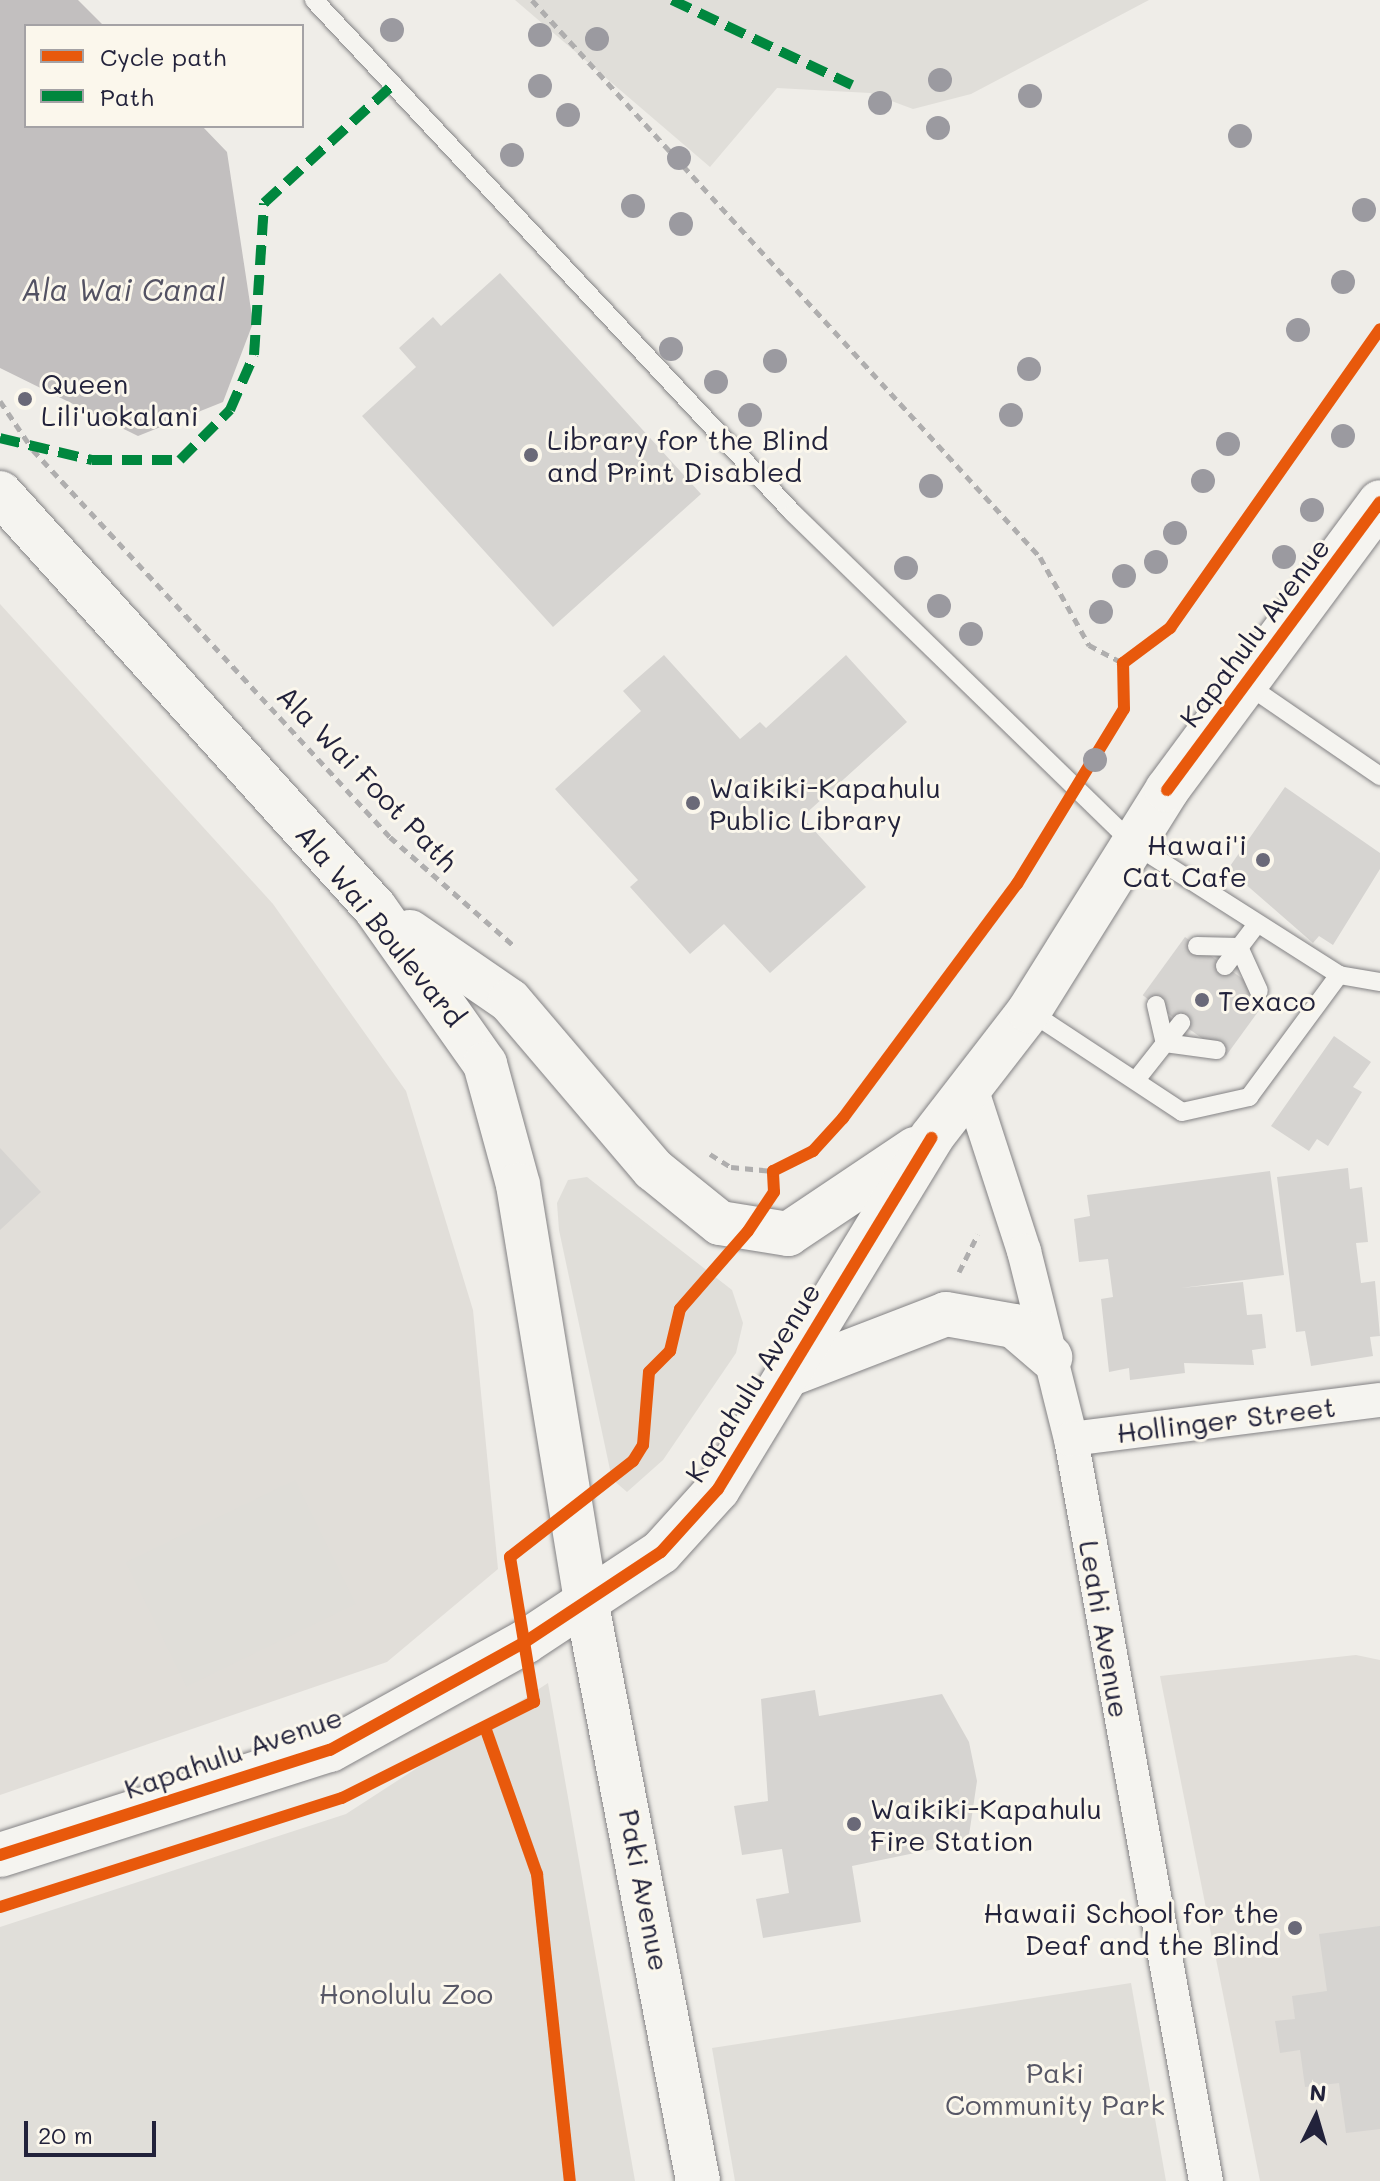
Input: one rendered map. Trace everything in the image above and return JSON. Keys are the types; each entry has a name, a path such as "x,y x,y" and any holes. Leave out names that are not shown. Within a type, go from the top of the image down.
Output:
{"main road":[{"name":"Ala Wai Boulevard","path":"0,493 375,908 465,1026 497,1098 518,1185 586,1600"},
{"name":"Kapahulu Avenue","path":"0,1855 330,1750 586,1600 661,1552 718,1489 931,1138 1029,1011 1132,843 1379,506"},
{"path":"375,908 510,1001 653,1169 720,1223 788,1234 931,1138"},
{"path":"788,1375 946,1314 1014,1326 1050,1357"},
{"name":"Paki Avenue","path":"586,1600 698,2181"}],"street":[{"name":"Leahi Avenue","path":"970,1085 1071,1439 1206,2181"},
{"name":"Hollinger Street","path":"1071,1439 1380,1400"}],"lane":[{"path":"314,0 793,513 1132,843 1339,975 1380,982"},
{"path":"1246,684 1380,776"},
{"path":"1225,966 1257,924"},
{"path":"1197,946 1239,947"},
{"path":"1239,947 1259,991"},
{"path":"1029,1011 1182,1112 1249,1097 1339,975"},
{"path":"1156,1005 1165,1043"},
{"path":"1136,1080 1181,1023"},
{"path":"1165,1043 1217,1050"}],"path":[{"path":"532,0 1040,557 1089,645 1123,663"},
{"path":"706,1151 731,1167 773,1171"},
{"path":"953,1284 980,1230"}],"shaded area":[{"path":"0,604 273,904 406,1091 473,1310 498,1569 387,1662 0,1795"},
{"name":"Hawaii School for the Deaf and the Blind","path":"1356,1655 1380,1660 1380,2181 1260,2181 1160,1676"}],"green space":[{"path":"515,0 1149,0 971,94 913,109 870,93 777,88 710,167"},
{"path":"587,1177 732,1290 743,1323 736,1353 663,1460 627,1492 612,1479 559,1230 557,1203 568,1180"},
{"path":"295,1480 355,1604 187,1686 126,1562"},
{"name":"Honolulu Zoo","path":"548,1683 635,2181 0,2181 0,1927 346,1814"},
{"name":"Paki Community Park","path":"1131,1983 1166,2181 735,2181 712,2048"}],"water":[{"name":"Ala Wai Canal","path":"0,0 78,0 102,24 24,24 24,128 204,128 227,152 253,323 223,402 138,436 0,368"}],"building":[{"name":"Library for the Blind and Print Disabled","path":"500,273 701,494 553,627 362,416 416,367 399,348 433,317 441,326"},
{"name":"Waikiki-Kapahulu Public Library","path":"664,655 740,739 760,722 766,728 846,655 907,722 802,817 866,887 770,973 724,924 690,954 630,887 638,880 555,789 641,711 623,691"},
{"path":"1285,787 1380,853 1380,869 1333,945 1319,936 1313,943 1228,869"},
{"path":"1185,937 1268,998 1226,1056 1143,995"},
{"path":"1334,1036 1371,1062 1353,1087 1362,1092 1328,1146 1317,1139 1309,1151 1271,1126"},
{"path":"0,1148 41,1192 0,1230"},
{"path":"1348,1168 1350,1189 1362,1187 1368,1242 1356,1243 1361,1283 1375,1281 1380,1336 1370,1337 1373,1356 1311,1366 1305,1331 1296,1332 1277,1177"},
{"path":"1270,1171 1284,1275 1181,1288 1243,1282 1247,1315 1262,1314 1266,1348 1252,1350 1254,1365 1184,1363 1185,1373 1130,1380 1129,1368 1109,1372 1101,1299 1113,1297 1108,1259 1079,1262 1074,1219 1090,1216 1087,1195"},
{"name":"Waikiki-Kapahulu Fire Station","path":"815,1690 819,1716 942,1694 969,1742 977,1781 968,1842 852,1866 861,1922 763,1938 756,1899 789,1893 782,1849 742,1855 734,1806 768,1801 761,1699"},
{"path":"1380,1926 1380,2129 1346,2133 1339,2083 1305,2087 1300,2050 1280,2053 1275,2021 1295,2019 1292,1996 1327,1991 1319,1934"}],"marked path":[{"path":"672,0 852,85"},
{"path":"0,438 92,460 180,460 230,410 254,355 264,203 393,85"}],"cycle path":[{"path":"0,1907 342,1798 534,1702 510,1557 633,1461 643,1445 649,1372 670,1351 680,1309 748,1231 774,1192 773,1171 813,1151 843,1118 1017,884 1124,709 1123,663 1170,628 1380,329"},
{"path":"1167,790 1380,502"},
{"path":"0,1855 330,1750 525,1642 661,1552 718,1489 931,1138"},
{"path":"486,1730 537,1874 570,2181"}],"place":[{"name":"Queen Lili'uokalani","path":"25,399"},
{"name":"Library for the Blind and Print Disabled","path":"531,455"},
{"name":"Waikiki-Kapahulu Public Library","path":"693,803"},
{"name":"Hawai'i Cat Cafe","path":"1263,860"},
{"name":"Texaco","path":"1202,1000"},
{"name":"Waikiki-Kapahulu Fire Station","path":"854,1824"},
{"name":"Hawaii School for the Deaf and the Blind","path":"1295,1928"}]}
